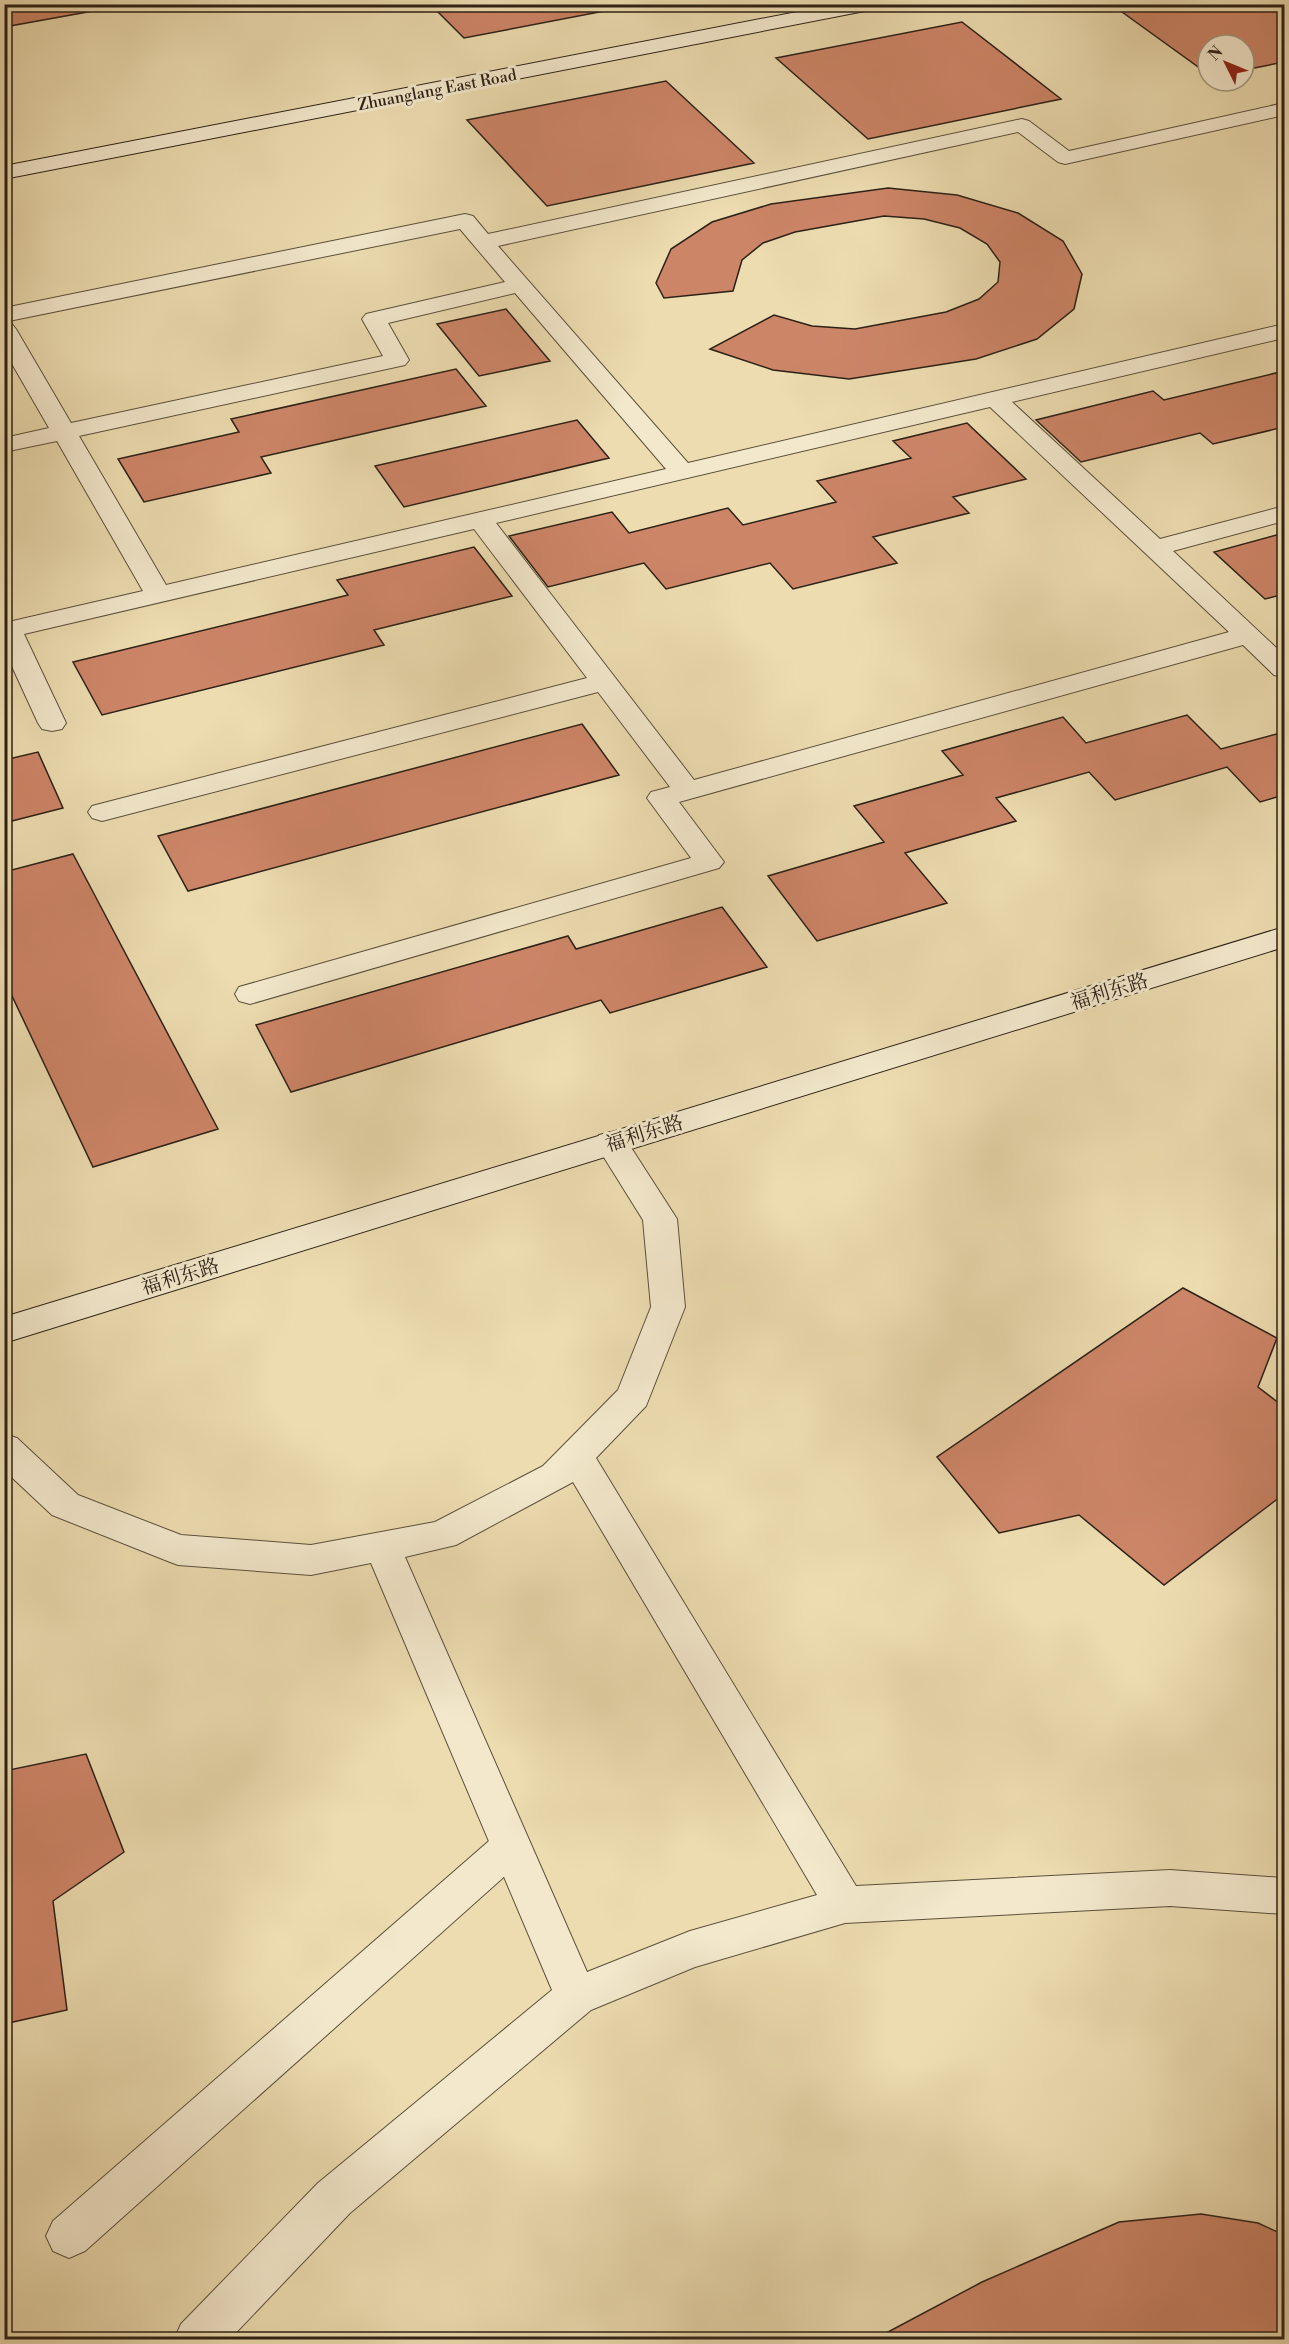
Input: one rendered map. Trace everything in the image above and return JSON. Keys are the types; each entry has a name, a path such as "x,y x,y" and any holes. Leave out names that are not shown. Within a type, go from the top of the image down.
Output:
{"street":[{"name":"Zhuanglang East Road","path":"4,173 870,4"},
{"path":"484,242 1022,125 1065,158 1284,109"},
{"path":"4,315 465,221 682,472"},
{"path":"4,445 397,360 374,320 521,285"},
{"path":"4,328 159,595"},
{"path":"52,723 7,628 159,595 1284,331"},
{"path":"995,399 1284,669"},
{"path":"1155,548 1284,513"},
{"path":"480,520 688,791"},
{"path":"250,994 709,862 661,798 1248,635"},
{"path":"102,812 604,682"},
{"name":"福利东路","path":"4,1330 1284,937"},
{"path":"4,1448 66,1504 178,1550 311,1560 443,1535 556,1476 633,1397 668,1307 660,1219 611,1143"},
{"path":"576,1455 844,1905"},
{"path":"382,1546 576,1996"},
{"path":"69,2236 511,1846"},
{"path":"197,2340 334,2198 576,1996 690,1950 844,1905 1170,1888 1284,1896"}],"building":[{"path":"4,4 132,4 4,27"},
{"path":"466,4 641,4 464,38 436,10"},
{"path":"1111,4 1284,4 1284,62 1256,68 1256,33 1196,33 1196,65"},
{"path":"962,22 1061,99 868,139 776,58"},
{"path":"666,81 754,163 547,206 467,120"},
{"path":"888,188 957,195 1018,213 1063,241 1082,274 1074,309 1037,339 976,359 849,379 773,370 710,349 774,315 812,326 855,329 946,312 979,299 998,282 1000,262 987,244 960,228 924,219 884,216 795,232 763,243 742,260 733,291 664,298 656,283 671,249 712,222 771,204"},
{"path":"506,309 550,361 479,376 437,324"},
{"path":"456,369 486,406 261,457 271,473 144,502 118,459 239,432 231,419"},
{"path":"1284,371 1284,427 1213,444 1200,433 1081,462 1036,420 1153,391 1164,400"},
{"path":"577,420 609,458 404,507 375,466"},
{"path":"967,423 1026,479 953,497 969,513 873,537 897,563 793,589 770,563 666,589 644,563 548,587 509,536 612,512 629,533 728,508 743,525 836,502 817,481 911,458 893,441"},
{"path":"1284,533 1284,594 1265,599 1214,552"},
{"path":"474,547 512,596 374,630 384,645 102,715 73,662 348,595 337,580"},
{"path":"1187,715 1221,749 1284,732 1284,795 1260,802 1227,767 1115,800 1089,772 996,798 1016,821 905,853 947,903 817,941 768,876 884,842 854,806 963,775 942,751 1063,717 1086,743"},
{"path":"582,724 619,775 188,891 158,836"},
{"path":"38,752 63,808 4,823 4,760"},
{"path":"73,854 218,1129 93,1167 4,979 4,872"},
{"path":"722,907 767,967 610,1013 601,1000 291,1092 256,1025 568,936 576,949"},
{"path":"1183,1288 1277,1338 1258,1387 1284,1407 1284,1494 1164,1585 1079,1515 999,1533 937,1457"},
{"path":"86,1754 124,1852 53,1901 67,2010 4,2024 4,1771"},
{"path":"1201,2214 1258,2223 1284,2235 1284,2340 873,2340 982,2282 1119,2222"}]}
